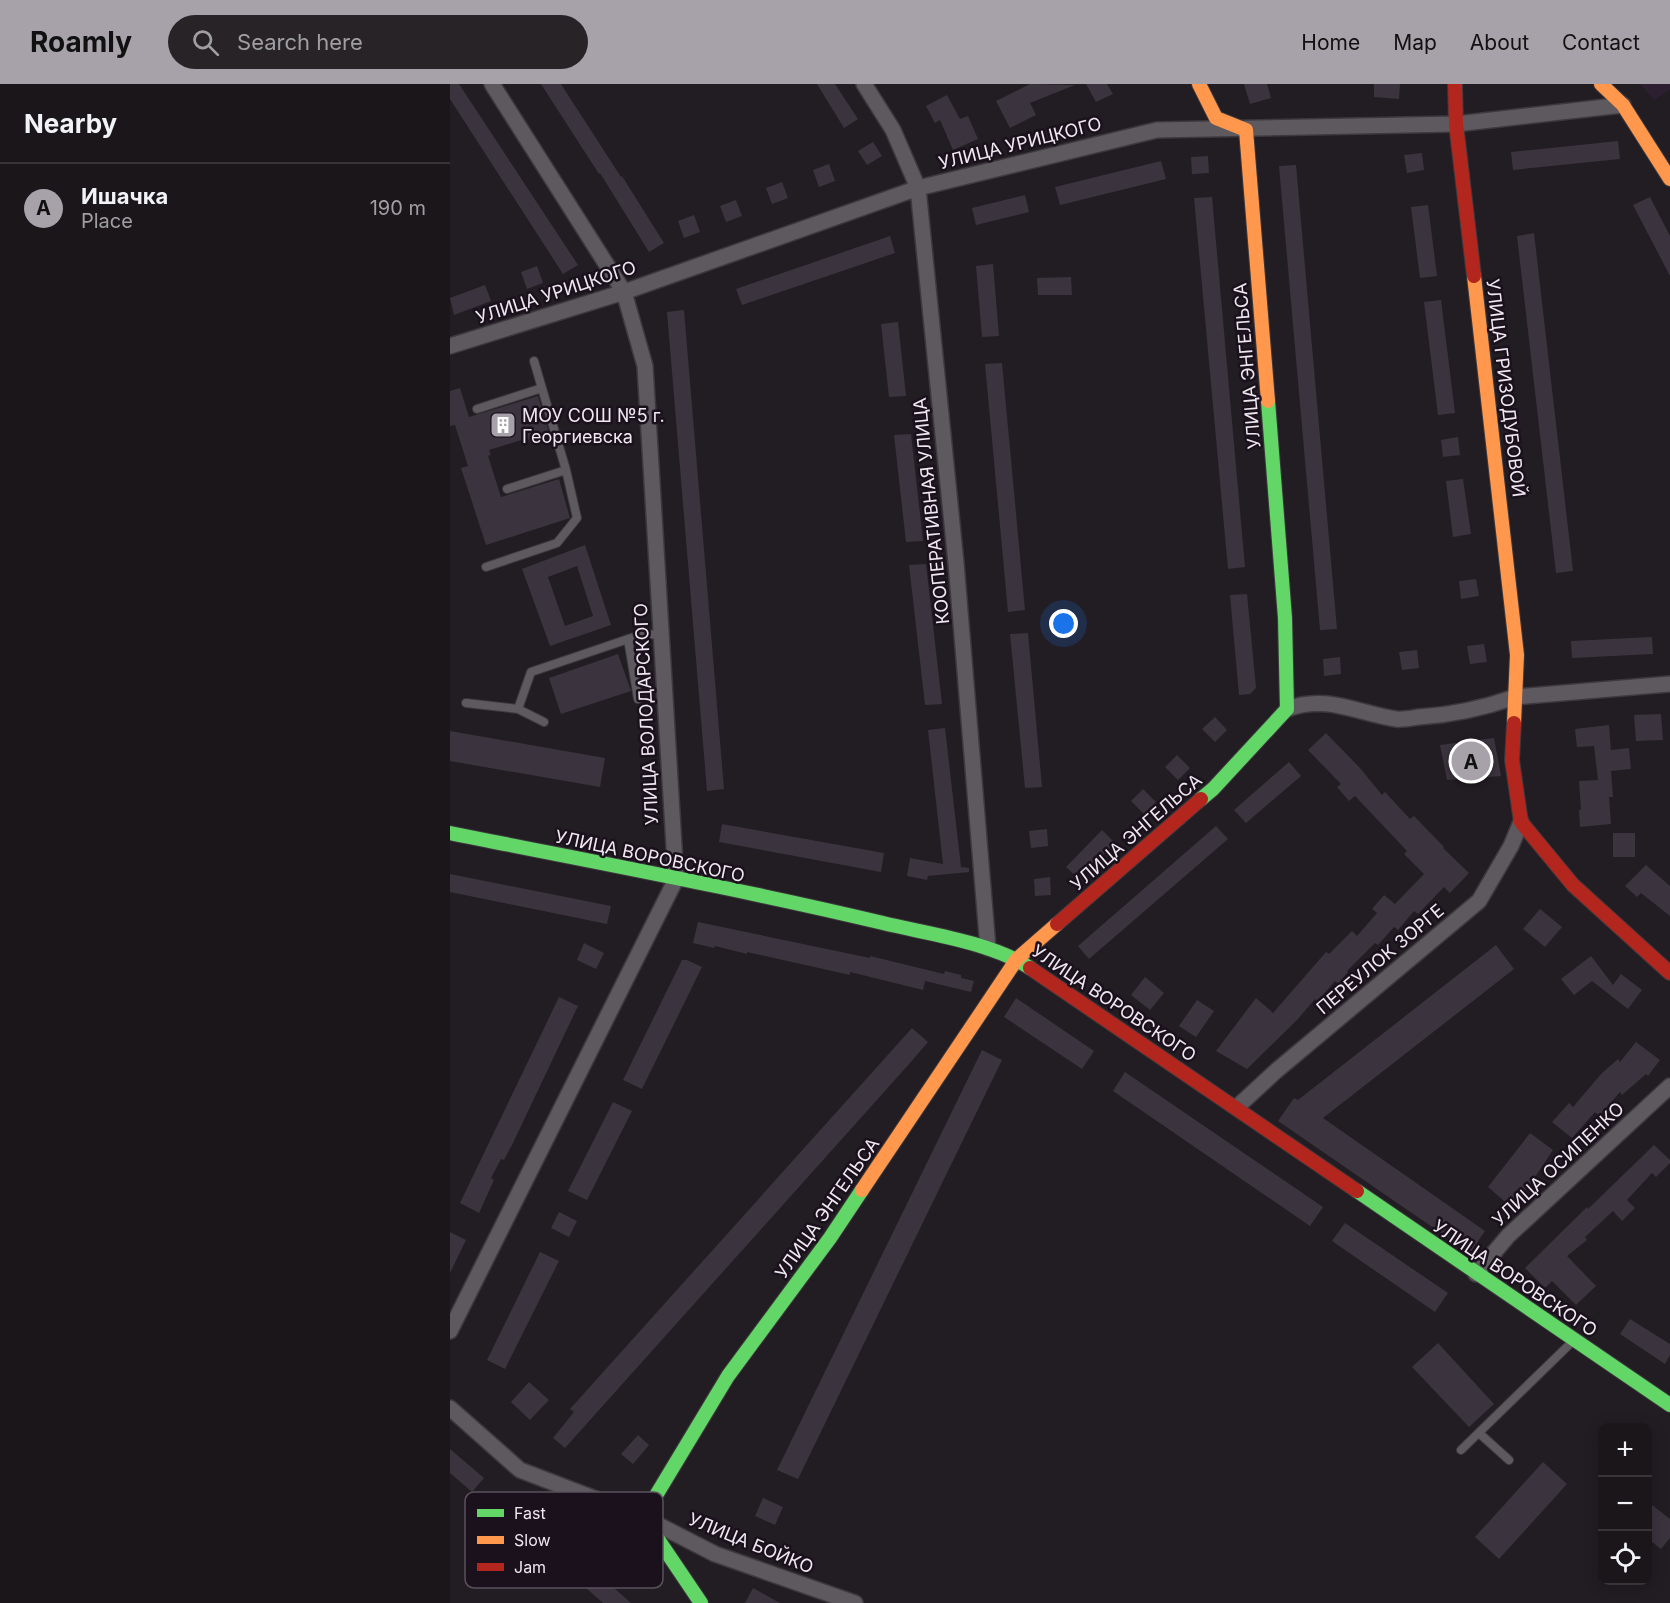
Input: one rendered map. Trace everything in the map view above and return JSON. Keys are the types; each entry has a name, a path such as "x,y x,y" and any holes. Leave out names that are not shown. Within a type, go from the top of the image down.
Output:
{"street":[{"name":"УЛИЦА ВОЛОДАРСКОГО","path":"492,84 624,292 645,366 676,879"},
{"name":"КООПЕРАТИВНАЯ УЛИЦА","path":"864,84 893,130 918,188 956,563 988,948"},
{"path":"1198,84 1216,118 1245,130"},
{"name":"УЛИЦА ГРИЗОДУБОВОЙ","path":"1455,84 1456,124 1502,500 1517,655 1512,760 1521,822"},
{"path":"1601,84 1623,105 1670,179"},
{"name":"УЛИЦА УРИЦКОГО","path":"450,346 624,292 918,188 1156,130 1456,124 1623,105"},
{"name":"УЛИЦА ЭНГЕЛЬСА","path":"658,1492 728,1376 830,1238 1017,959 1213,789 1287,709 1285,618 1245,130"},
{"path":"1287,709 1302,703 1321,702 1398,719 1446,715 1492,705 1515,697 1670,684"},
{"path":"1521,822 1572,885 1670,973"},
{"name":"ПЕРЕУЛОК ЗОРГЕ","path":"1237,1107 1276,1071 1479,901 1511,846 1521,822"},
{"name":"УЛИЦА ВОРОВСКОГО","path":"450,833 829,910 988,948 1017,959 1237,1107 1476,1274 1670,1405"},
{"path":"450,1331 676,879"},
{"name":"УЛИЦА ОСИПЕНКО","path":"1476,1274 1508,1236 1670,1086"},
{"name":"УЛИЦА БОЙКО","path":"450,1408 520,1470 578,1492"},
{"name":"УЛИЦА БОЙКО","path":"663,1527 715,1554 855,1603"},
{"path":"663,1547 701,1603"}],"lane":[{"path":"486,567 557,543 577,518 566,470 534,361"},
{"path":"477,410 542,388"},
{"path":"507,489 566,470"},
{"path":"518,709 531,672 640,635 661,634"},
{"path":"628,639 638,699"},
{"path":"466,703 518,709 544,722"},
{"path":"1461,1450 1575,1340"},
{"path":"1479,1433 1509,1460"}],"shaded area":[{"path":"1640,84 1670,84 1670,90 1654,100"}],"building":[{"path":"450,84 459,84 578,265 563,274 450,99"},
{"path":"541,84 561,84 664,243 649,252"},
{"path":"817,84 835,84 858,119 844,128"},
{"path":"1030,84 1075,85 1030,103 1036,115 1010,128 996,101"},
{"path":"1086,84 1107,84 1113,94 1096,102"},
{"path":"1244,84 1267,84 1271,98 1250,104"},
{"path":"1374,84 1400,84 1399,99 1374,97"},
{"path":"947,95 960,119 968,116 978,139 953,150 940,120 935,123 926,106"},
{"path":"1618,141 1620,159 1513,170 1511,152"},
{"path":"873,142 882,156 867,165 858,151"},
{"path":"1422,153 1424,170 1407,173 1404,155"},
{"path":"1208,156 1209,173 1192,174 1191,157"},
{"path":"1161,161 1166,179 1060,205 1055,187"},
{"path":"829,164 835,181 819,187 813,170"},
{"path":"1296,165 1337,629 1320,630 1279,166"},
{"path":"782,182 788,198 772,204 766,188"},
{"path":"1025,195 1029,212 976,225 972,208"},
{"path":"1212,197 1245,567 1228,569 1194,198"},
{"path":"1650,197 1670,236 1670,276 1633,205"},
{"path":"736,200 742,216 726,222 720,206"},
{"path":"1428,205 1437,276 1420,278 1411,207"},
{"path":"694,215 700,232 684,238 678,221"},
{"path":"1534,233 1573,571 1556,573 1517,236"},
{"path":"890,236 895,253 742,305 736,289"},
{"path":"993,264 999,336 982,337 976,266"},
{"path":"537,266 543,283 527,289 521,272"},
{"path":"1071,277 1072,295 1038,295 1037,278"},
{"path":"485,285 491,301 454,315 450,298"},
{"path":"1441,300 1455,413 1438,415 1424,302"},
{"path":"684,310 724,789 707,791 667,312"},
{"path":"898,322 906,396 889,397 881,324"},
{"path":"1002,363 1025,610 1008,612 985,364"},
{"path":"460,388 469,417 538,396 550,436 530,443 528,438 489,450 491,455 488,456 501,497 559,479 570,518 486,545 461,468 468,466 455,425 450,426 450,391"},
{"path":"911,434 923,541 906,542 894,435"},
{"path":"1458,437 1460,455 1443,457 1441,440"},
{"path":"1463,479 1471,534 1453,537 1446,481"},
{"path":"585,545 611,625 550,646 522,569","holes":["577,566 593,616 565,626 548,577"]},
{"path":"926,564 942,704 925,705 909,565"},
{"path":"1476,579 1479,596 1461,599 1459,581"},
{"path":"1247,594 1256,688 1250,694 1239,695 1230,595"},
{"path":"1028,633 1042,787 1025,788 1010,634"},
{"path":"1652,637 1653,654 1572,658 1571,641"},
{"path":"1484,644 1487,662 1470,664 1467,646"},
{"path":"1417,650 1419,668 1402,670 1399,652"},
{"path":"618,654 631,691 561,714 549,678"},
{"path":"1340,657 1341,674 1324,676 1323,659"},
{"path":"1661,714 1663,740 1636,741 1634,715"},
{"path":"1215,717 1227,730 1215,742 1202,729"},
{"path":"1609,725 1611,750 1629,748 1631,769 1611,771 1613,797 1609,797 1611,824 1580,827 1579,781 1598,780 1594,746 1577,747 1575,729"},
{"path":"945,728 961,867 969,868 969,872 928,876 927,880 907,876 910,858 943,864 928,730"},
{"path":"450,731 605,758 600,787 450,761"},
{"path":"1326,733 1382,795 1385,792 1410,819 1414,816 1469,873 1450,893 1444,887 1418,914 1414,911 1398,930 1394,927 1378,945 1375,943 1347,971 1338,984 1335,981 1317,1002 1315,999 1247,1069 1216,1051 1256,998 1273,1013 1326,952 1329,954 1352,931 1357,936 1377,913 1372,909 1384,895 1395,904 1424,874 1404,854 1407,851 1355,796 1349,801 1337,787 1341,784 1308,750"},
{"path":"1494,738 1501,776 1447,780 1440,745"},
{"path":"1177,755 1190,768 1178,780 1165,767"},
{"path":"1289,762 1301,776 1246,823 1234,810"},
{"path":"1143,789 1156,802 1144,814 1131,801"},
{"path":"722,824 884,853 881,872 719,842"},
{"path":"1216,826 1228,839 1089,959 1078,946"},
{"path":"1047,829 1048,846 1031,848 1029,831"},
{"path":"1102,830 1115,843 1079,879 1066,867"},
{"path":"1613,833 1635,833 1635,857 1613,857"},
{"path":"1646,865 1670,886 1670,916 1641,893 1637,897 1625,886"},
{"path":"450,874 611,906 607,924 450,892"},
{"path":"1050,877 1051,895 1035,896 1034,879"},
{"path":"1540,909 1562,927 1545,947 1523,929"},
{"path":"698,922 870,958 870,956 944,974 945,971 974,981 971,992 925,981 923,990 850,972 850,975 747,952 747,954 715,946 714,948 693,943"},
{"path":"584,943 604,953 596,969 577,960"},
{"path":"1496,945 1514,969 1323,1118 1485,1231 1470,1253 1278,1121 1294,1098 1298,1100"},
{"path":"1591,956 1613,985 1621,974 1642,990 1628,1009 1592,981 1574,995 1561,979"},
{"path":"682,960 702,967 642,1089 623,1080"},
{"path":"1145,977 1164,993 1150,1010 1131,995"},
{"path":"559,997 578,1006 512,1145 491,1178 494,1180 479,1213 460,1203"},
{"path":"1016,998 1094,1051 1082,1069 1004,1017"},
{"path":"1197,1000 1214,1011 1196,1037 1179,1026"},
{"path":"912,1028 928,1042 910,1063 565,1448 553,1438 574,1412 570,1409"},
{"path":"1636,1042 1660,1060 1648,1076 1646,1074 1622,1095 1620,1092 1599,1116 1595,1112 1572,1138 1552,1122 1569,1103 1573,1107 1601,1074 1618,1059 1620,1062"},
{"path":"982,1050 1002,1060 798,1479 777,1470"},
{"path":"1125,1072 1323,1207 1310,1226 1113,1091"},
{"path":"613,1102 632,1111 587,1200 568,1191"},
{"path":"1530,1133 1553,1150 1529,1186 1511,1207 1488,1187"},
{"path":"1654,1145 1670,1160 1670,1163 1656,1177 1652,1173 1627,1200 1635,1208 1622,1221 1613,1211 1585,1237 1587,1240 1567,1256 1596,1286 1576,1305 1552,1281 1545,1288 1525,1268"},
{"path":"559,1212 577,1221 569,1237 551,1228"},
{"path":"1345,1223 1448,1293 1435,1312 1332,1241"},
{"path":"450,1232 466,1240 450,1273"},
{"path":"540,1252 559,1261 505,1369 487,1360"},
{"path":"1630,1319 1670,1344 1670,1355 1665,1364 1620,1334"},
{"path":"1438,1343 1494,1404 1469,1427 1412,1367"},
{"path":"529,1382 549,1400 530,1420 511,1402"},
{"path":"638,1435 649,1445 633,1464 621,1454"},
{"path":"450,1449 484,1478 472,1492 450,1473"},
{"path":"1543,1462 1567,1484 1499,1559 1475,1537"},
{"path":"763,1498 783,1507 775,1525 755,1516"},
{"path":"1652,1505 1670,1519 1670,1538 1661,1549 1652,1542"},
{"path":"586,1588 614,1588 631,1603 603,1603"},
{"path":"753,1588 780,1603 745,1603"}],"traffic: fast":[{"path":"1201,799 1287,709 1285,618 1268,401"},
{"path":"450,833 721,887 939,935 978,945 1030,968"},
{"path":"658,1492 728,1376 830,1238 862,1190"},
{"path":"1357,1191 1670,1405"},
{"path":"663,1547 701,1603"}],"traffic: slow":[{"path":"1199,84 1216,118 1246,130 1268,401"},
{"path":"1601,84 1623,105 1670,179"},
{"path":"1474,276 1517,655 1514,723"},
{"path":"862,1190 1017,959 1057,924"}],"traffic: jam":[{"path":"1455,84 1456,124 1474,276"},
{"path":"1514,723 1512,760 1521,822 1573,885 1670,973"},
{"path":"1057,924 1201,799"},
{"path":"1030,968 1357,1191"}],"place":[{"name":"МОУ СОШ №5 г. Георгиевска","path":"503,425"},
{"name":"Ишачка","path":"1471,761"}]}
